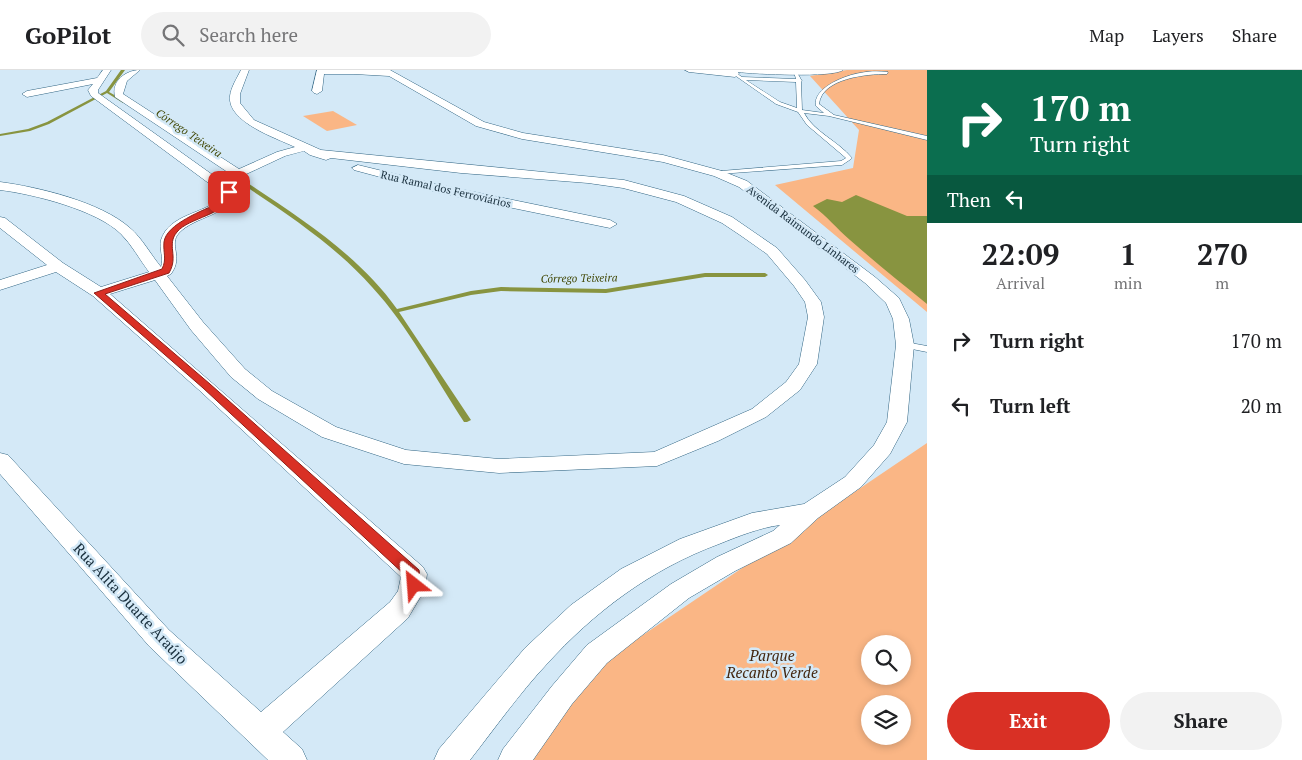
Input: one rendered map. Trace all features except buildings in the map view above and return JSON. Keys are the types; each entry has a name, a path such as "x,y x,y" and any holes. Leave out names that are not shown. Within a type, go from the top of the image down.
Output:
{"street":[{"path":"99,293 160,274 169,267 170,252 168,241 174,229 222,204 228,199 229,192 94,94 93,90 106,70"},
{"path":"136,70 127,74 120,82 118,95 236,172"},
{"name":"Rua Ramal dos Ferroviários","path":"245,70 235,94 235,103 250,122 308,150 390,177 610,224"},
{"path":"688,70 737,73 838,70"},
{"path":"317,91 320,71 387,72"},
{"name":"Avenida Raimundo Linhares","path":"387,72 480,124 500,131 672,161 721,174 743,184 870,280 893,301 901,319 905,345 897,422 884,449 853,482 810,512 782,537 726,564 680,591 597,654 562,695 514,760"},
{"path":"26,94 99,80"},
{"path":"0,186 24,189 56,197 105,217 126,231 160,274 196,326 238,373 265,395 329,432 404,457 499,466 657,459 759,413 793,386 808,364 816,316 813,302 800,283 772,251 727,220 680,199 654,190 597,180 461,169 308,150 281,154 236,172 216,183"},
{"path":"0,221 58,266 99,293 206,386 414,574 414,585 410,596 399,610 260,732"},
{"path":"0,284 58,266"},
{"name":"Rua Alita Duarte Araújo","path":"0,460 159,638 291,760"},
{"name":"Avenida Raimundo Linhares","path":"450,760 534,657 580,613 630,576 689,545 760,519 810,512"}],"lane":[{"path":"721,174 842,162 849,158 844,151 805,120 800,111 800,81 796,72"},
{"path":"737,73 800,81"},
{"path":"737,73 778,103 800,111 832,116 927,138"},
{"path":"832,116 820,108 817,103 818,97 826,88 853,75 887,73"},
{"path":"905,345 927,348"}],"green space":[{"path":"847,70 927,70 927,312 775,185 853,168 859,130 810,76"},
{"path":"333,111 357,125 327,131 303,116"},
{"name":"Parque Recanto Verde","path":"927,443 927,760 527,760 603,662"}],"shaded area":[{"path":"856,195 907,216 927,216 927,304 845,236 813,206 827,199 842,202"}],"waterway":[{"path":"107,92 123,70"},
{"path":"0,135 29,130 48,123 107,92"},
{"name":"Córrego Teixeira","path":"107,92 124,102"},
{"name":"Córrego Teixeira","path":"229,173 273,202 336,249 374,285 395,311"},
{"name":"Córrego Teixeira","path":"395,311 471,293 501,289 606,291 705,275 765,275"},
{"name":"Córrego Teixeira","path":"395,311 467,420"}],"route":[{"path":"229,192 228,199 222,204 174,229 168,241 170,262 166,271 162,274 99,293 206,386 414,574 414,585"}]}
